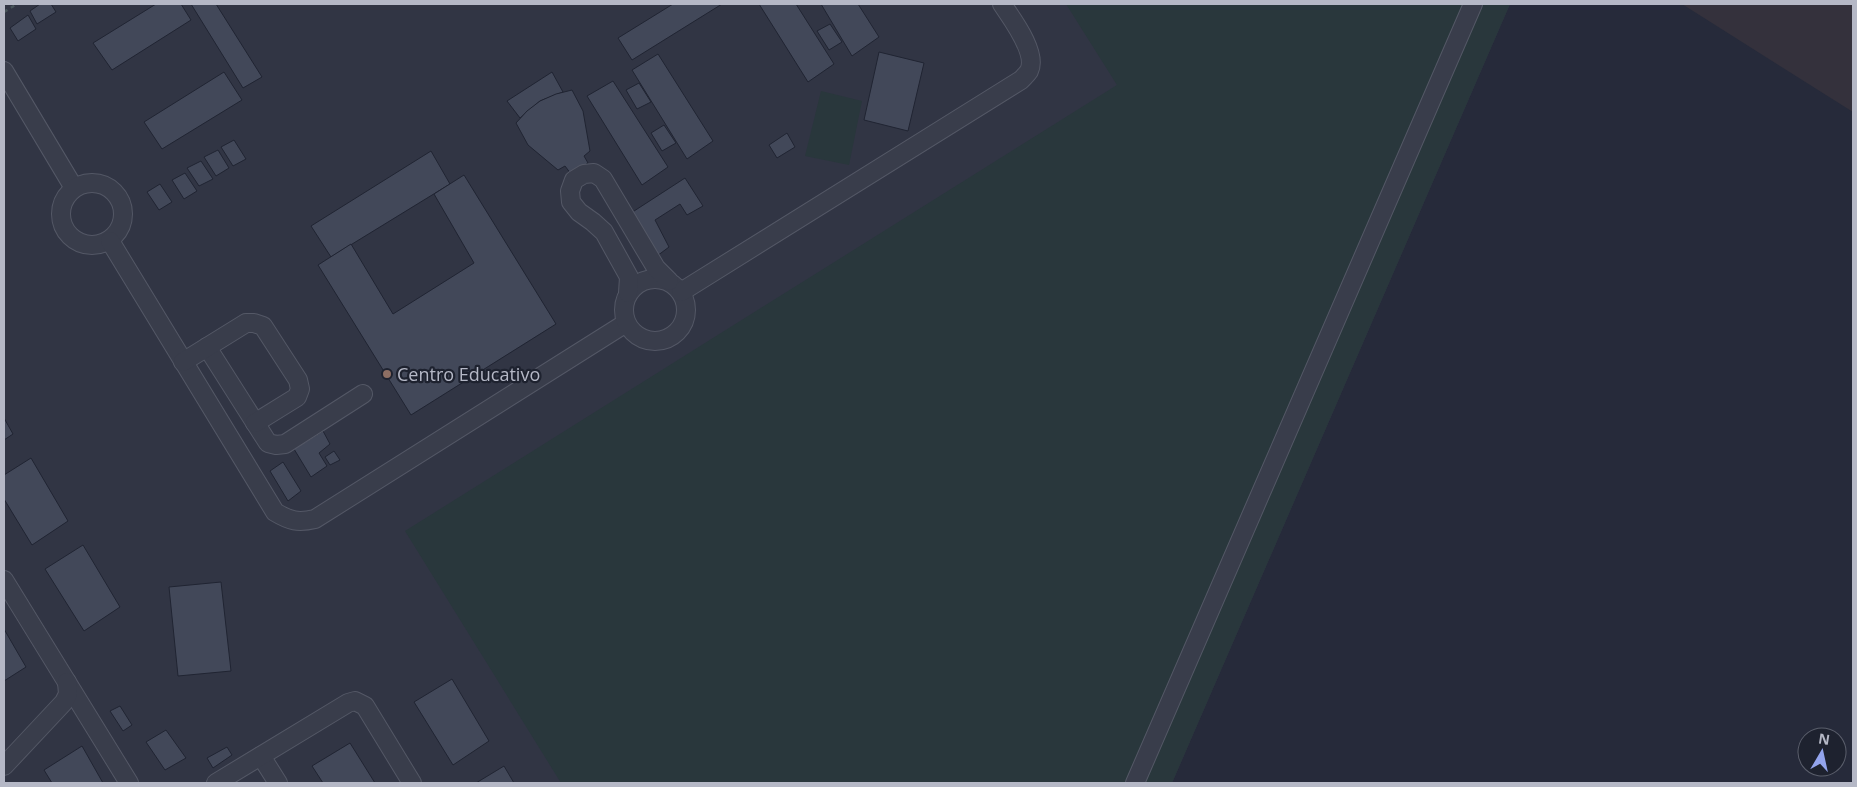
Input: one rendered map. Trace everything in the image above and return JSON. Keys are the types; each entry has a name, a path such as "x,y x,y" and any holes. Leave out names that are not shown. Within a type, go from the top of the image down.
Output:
{"street":[{"path":"675,287 1021,80 1029,71 1031,59 1026,43 1002,4"},
{"path":"1135,783 1473,4"},
{"path":"4,71 74,188"},
{"path":"594,173 603,179 656,268 675,287 687,308 683,325 671,337 654,342 637,336 626,323 622,308 628,293 628,278 604,232 579,212 571,202 570,191 574,180 584,174 594,173"},
{"path":"90,182 106,185 119,196 124,212 121,228 110,241 94,246 78,242 66,232 60,216 63,200 74,188 90,182"},
{"path":"110,241 275,512 288,520 300,522 315,519 626,323"},
{"path":"628,293 639,282 654,278 675,287"},
{"path":"183,362 246,323 263,326 298,380 300,389 297,397 255,423"},
{"path":"207,347 268,443 276,445 285,444 363,394"},
{"path":"4,580 129,783"},
{"path":"4,766 61,705 68,694 67,682"},
{"path":"216,783 348,703 355,701 365,706 412,783"},
{"path":"61,705 73,702 84,711"},
{"path":"261,756 278,783"}],"path":[{"path":"4,12 17,4"}],"shaded area":[{"path":"4,4 1510,4 1172,783 4,783"},
{"path":"1066,4 1510,4 1172,783 561,783 405,531 1117,85"},
{"path":"1682,4 1853,4 1853,112"},
{"path":"821,91 862,101 849,165 805,156"}],"building":[{"path":"40,4 51,4 56,12 37,24 30,11"},
{"path":"156,4 181,4 191,20 112,70 93,43"},
{"path":"191,4 216,4 262,77 243,88"},
{"path":"673,4 722,4 632,60 618,38"},
{"path":"759,4 796,4 834,64 808,82"},
{"path":"821,4 858,4 879,37 852,56"},
{"path":"28,15 36,29 18,41 10,28"},
{"path":"830,24 842,42 829,50 817,31"},
{"path":"879,52 924,63 908,131 864,120"},
{"path":"658,54 713,141 687,159 632,70"},
{"path":"224,72 242,100 162,149 144,122"},
{"path":"552,72 563,92 540,101 520,118 507,101"},
{"path":"613,81 668,167 642,185 587,96"},
{"path":"639,83 651,102 637,109 626,90"},
{"path":"572,90 583,111 590,151 584,156 588,163 571,174 565,166 558,170 528,145 516,123 540,101"},
{"path":"664,125 676,143 662,151 651,133"},
{"path":"787,133 795,147 777,158 769,145"},
{"path":"234,140 246,159 233,166 221,147"},
{"path":"218,150 229,168 216,176 204,157"},
{"path":"431,151 450,184 331,257 311,226"},
{"path":"201,161 213,179 199,186 187,168"},
{"path":"185,173 197,191 184,199 172,180"},
{"path":"464,175 556,324 411,415 318,265 351,244 393,314 474,263 434,194"},
{"path":"685,178 703,206 687,215 680,204 655,220 669,247 657,256 631,213"},
{"path":"160,184 172,202 159,210 147,192"},
{"path":"4,418 13,434 4,440"},
{"path":"323,431 330,444 319,453 327,466 311,477 294,449"},
{"path":"334,451 340,460 330,465 325,457"},
{"path":"31,458 68,521 32,545 4,499 4,475"},
{"path":"283,462 301,491 288,501 270,471"},
{"path":"83,545 120,607 84,631 45,569"},
{"path":"221,582 231,671 178,676 169,587"},
{"path":"4,629 26,667 4,681"},
{"path":"452,679 489,741 453,765 414,702"},
{"path":"120,706 132,725 123,731 110,711"},
{"path":"166,730 186,758 165,770 146,742"},
{"path":"350,743 375,783 323,783 312,766"},
{"path":"82,746 103,783 52,783 44,770"},
{"path":"227,747 232,755 213,768 207,758"},
{"path":"504,766 514,783 476,783"}],"place":[{"name":"Centro Educativo","path":"387,374"}]}
